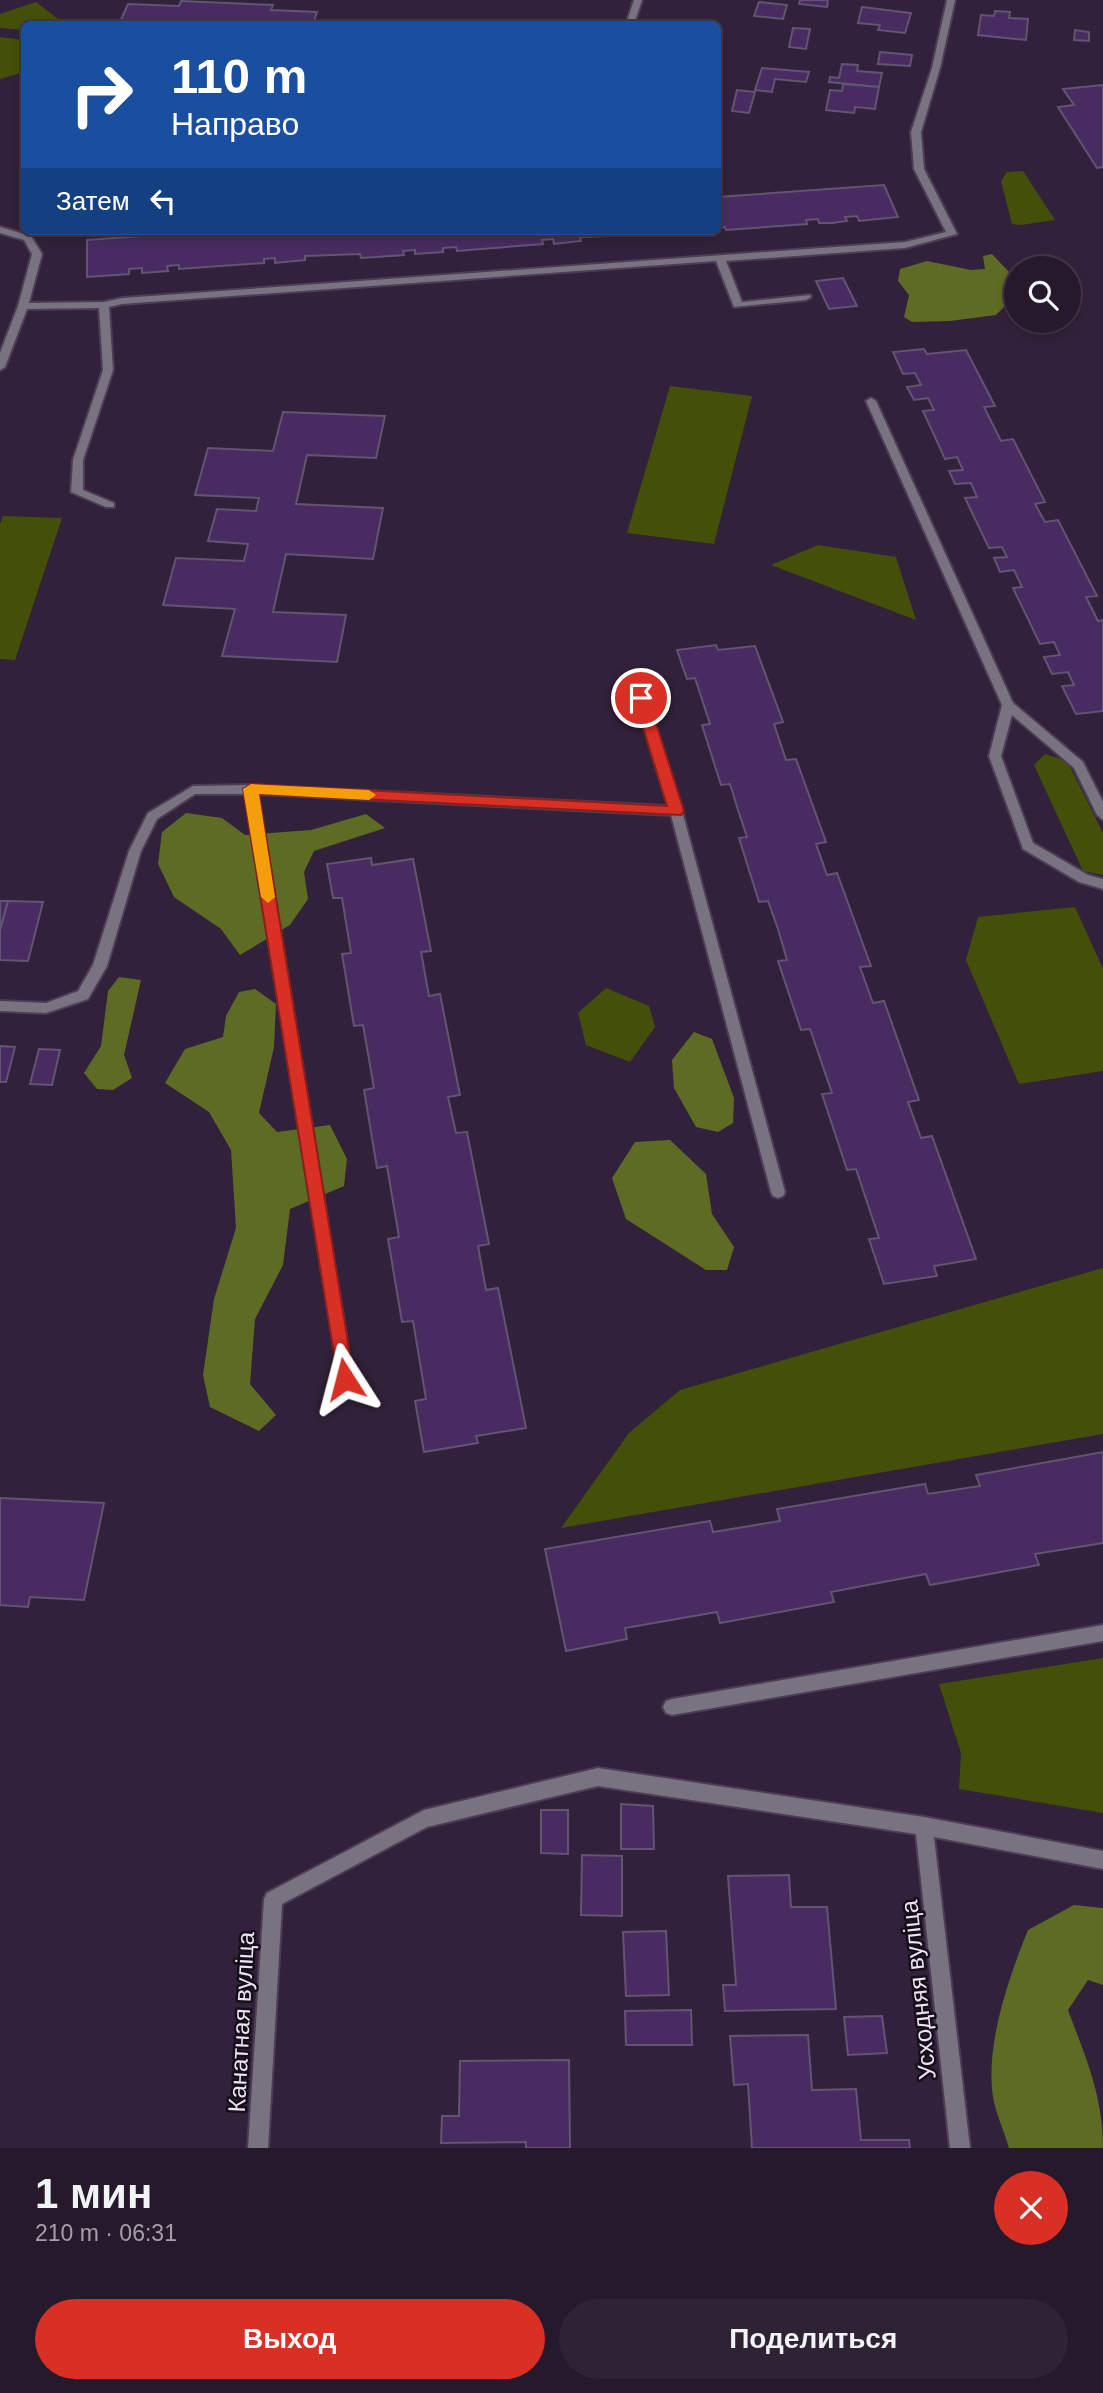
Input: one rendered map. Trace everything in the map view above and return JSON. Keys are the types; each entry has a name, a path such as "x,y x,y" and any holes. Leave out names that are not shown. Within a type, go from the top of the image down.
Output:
{"street":[{"path":"631,21 638,0"},
{"path":"23,306 104,305 905,245 952,234 919,169 916,132 936,68 951,0"},
{"path":"14,234 21,229"},
{"path":"0,230 28,238 37,254 23,306 0,367"},
{"path":"720,258 738,305 806,297"},
{"path":"104,305 108,370 78,460 77,492 110,505"},
{"path":"871,401 1008,705 1079,765 1103,815"},
{"path":"641,698 676,811 778,1192"},
{"path":"1008,705 995,755 1028,846 1084,879 1103,884"},
{"path":"0,1006 46,1008 83,995 100,966 135,851 152,816 193,790 251,789 676,811"},
{"path":"251,789 345,1379"},
{"path":"673,1707 1103,1633"},
{"name":"Канатная вуліца","path":"258,2148 273,1899 424,1819 598,1777 925,1826"},
{"path":"925,1826 1103,1860"},
{"name":"Усходняя вуліца","path":"925,1826 960,2148"}],"green space":[{"path":"36,2 58,19 21,21 21,30 0,28 0,14"},
{"path":"0,37 21,40 21,73 0,79"},
{"path":"1023,171 1055,220 1012,224 1001,181 1007,172"},
{"path":"992,254 1004,267 1004,307 996,315 950,321 912,322 904,317 909,295 898,281 900,269 927,261 971,270 985,269 983,256"},
{"path":"670,386 752,396 714,544 627,533"},
{"path":"3,516 62,518 15,660 0,659 0,524"},
{"path":"818,545 896,557 916,620 771,565"},
{"path":"1045,754 1067,761 1103,833 1103,875 1083,871 1034,765"},
{"path":"186,813 222,818 245,835 311,830 366,814 385,828 314,851 304,872 308,899 290,925 240,955 221,929 174,897 158,864 162,832"},
{"path":"1075,907 1103,969 1103,1071 1019,1084 966,960 978,917"},
{"path":"119,977 141,980 124,1055 132,1078 113,1090 97,1089 84,1073 101,1046 108,991"},
{"path":"606,988 649,1006 655,1027 630,1062 586,1045 578,1013"},
{"path":"255,989 276,1004 274,1047 259,1113 277,1132 330,1125 347,1159 344,1186 290,1209 283,1265 255,1319 250,1384 276,1415 259,1431 210,1407 203,1375 214,1299 236,1228 231,1150 209,1112 165,1083 185,1049 223,1037 226,1016 239,992"},
{"path":"694,1032 712,1039 734,1098 733,1123 718,1132 696,1127 674,1088 672,1060"},
{"path":"670,1140 706,1174 712,1214 734,1247 727,1270 706,1270 626,1219 612,1178 635,1142"},
{"path":"1103,1268 1103,1434 561,1528 629,1433 680,1390"},
{"path":"1103,1658 1103,1813 959,1789 961,1753 939,1684"},
{"path":"1074,1905 1103,1908 1103,1985 1088,1980 1068,2010 1097,2094 1103,2148 1009,2148 994,2103 991,2077 1000,2012 1028,1930"}],"building":[{"path":"800,0 828,0 827,7 799,4"},
{"path":"181,1 273,5 271,10 317,12 314,21 120,21 128,4 179,6"},
{"path":"759,2 787,5 783,19 754,16"},
{"path":"862,7 911,13 905,33 878,30 880,25 858,23"},
{"path":"995,11 1010,12 1009,18 1028,19 1026,40 978,35 981,15 994,16"},
{"path":"793,28 810,29 806,49 789,47"},
{"path":"1075,30 1089,32 1089,41 1074,40"},
{"path":"880,52 912,55 910,66 878,64"},
{"path":"842,64 858,65 857,71 882,73 879,87 829,82 830,77 839,78"},
{"path":"762,68 809,72 806,82 775,79 772,92 755,90"},
{"path":"843,84 879,87 875,109 855,107 854,113 826,110 830,90 842,91"},
{"path":"1103,85 1103,167 1097,168 1058,107 1074,105 1063,89"},
{"path":"737,90 755,92 749,113 732,111"},
{"path":"884,185 898,217 859,221 857,216 845,217 847,221 832,223 819,223 818,219 806,220 807,224 726,230 725,227 721,228 721,197"},
{"path":"157,235 643,235 580,237 581,241 554,244 553,239 542,240 543,244 457,251 456,247 443,248 443,252 415,254 415,250 403,251 404,255 361,258 360,254 305,256 305,260 275,263 275,258 264,259 264,263 179,269 179,265 167,266 168,271 142,273 142,268 129,269 129,274 87,277 87,240"},
{"path":"843,278 857,306 829,309 816,281"},
{"path":"924,349 927,354 966,350 995,406 984,407 1001,441 1013,439 1045,502 1035,504 1045,522 1058,520 1097,596 1086,597 1098,621 1103,620 1103,711 1076,714 1062,686 1074,685 1068,672 1052,674 1044,657 1060,655 1054,642 1040,644 1013,588 1022,587 1014,570 1000,572 994,558 1007,557 1002,547 989,548 965,498 977,497 971,483 955,484 949,471 963,470 957,457 945,459 923,411 934,410 928,398 914,400 907,387 921,385 915,373 903,374 893,352"},
{"path":"283,412 385,416 376,458 307,455 296,504 383,508 373,559 286,554 273,612 346,615 337,662 222,656 235,609 163,605 176,558 244,561 248,544 208,541 217,509 256,511 259,498 195,495 208,448 273,451"},
{"path":"716,645 718,650 755,646 783,722 774,724 786,760 796,759 826,842 816,844 827,875 837,873 871,966 860,967 873,1003 884,1001 919,1100 908,1102 921,1138 932,1136 976,1259 934,1266 937,1276 884,1284 869,1239 879,1238 856,1169 847,1170 822,1094 832,1093 810,1029 801,1030 778,961 787,960 778,929 768,901 759,902 739,838 747,837 730,784 721,785 702,725 710,724 695,678 687,679 677,650"},
{"path":"371,858 372,865 413,859 431,951 421,952 429,996 440,994 460,1095 448,1097 456,1133 467,1132 489,1244 478,1246 486,1290 498,1288 526,1428 476,1436 478,1443 424,1452 415,1401 426,1399 413,1321 402,1322 388,1239 399,1237 387,1166 377,1168 364,1090 374,1088 363,1025 354,1026 342,954 351,953 342,898 333,898 327,864"},
{"path":"0,901 8,901 0,931"},
{"path":"8,901 43,902 28,961 0,960 0,931"},
{"path":"0,1046 15,1047 6,1082 0,1082"},
{"path":"39,1049 60,1050 52,1085 30,1084"},
{"path":"1103,1452 1103,1543 1035,1554 1039,1565 930,1585 926,1574 831,1592 834,1602 720,1623 717,1612 625,1628 627,1639 566,1651 545,1549 710,1521 713,1532 780,1521 777,1509 925,1484 928,1494 980,1486 976,1475"},
{"path":"0,1498 104,1503 84,1600 30,1597 28,1607 0,1605"},
{"path":"621,1804 653,1806 654,1849 621,1849"},
{"path":"541,1810 568,1810 568,1854 541,1853"},
{"path":"582,1855 622,1856 622,1916 581,1915"},
{"path":"789,1875 791,1907 827,1907 836,2009 725,2011 723,1985 736,1985 728,1876"},
{"path":"666,1931 669,1995 626,1996 623,1932"},
{"path":"691,2010 692,2045 626,2045 625,2011"},
{"path":"882,2016 887,2053 848,2055 844,2017"},
{"path":"808,2035 812,2090 856,2089 861,2140 909,2140 910,2148 752,2148 748,2084 734,2085 730,2036"},
{"path":"569,2060 570,2148 526,2148 526,2142 441,2143 442,2116 459,2116 460,2061"}],"slow traffic":[{"path":"268,897 251,789 369,795"}],"route":[{"path":"345,1379 251,789 676,811 641,698"}]}
